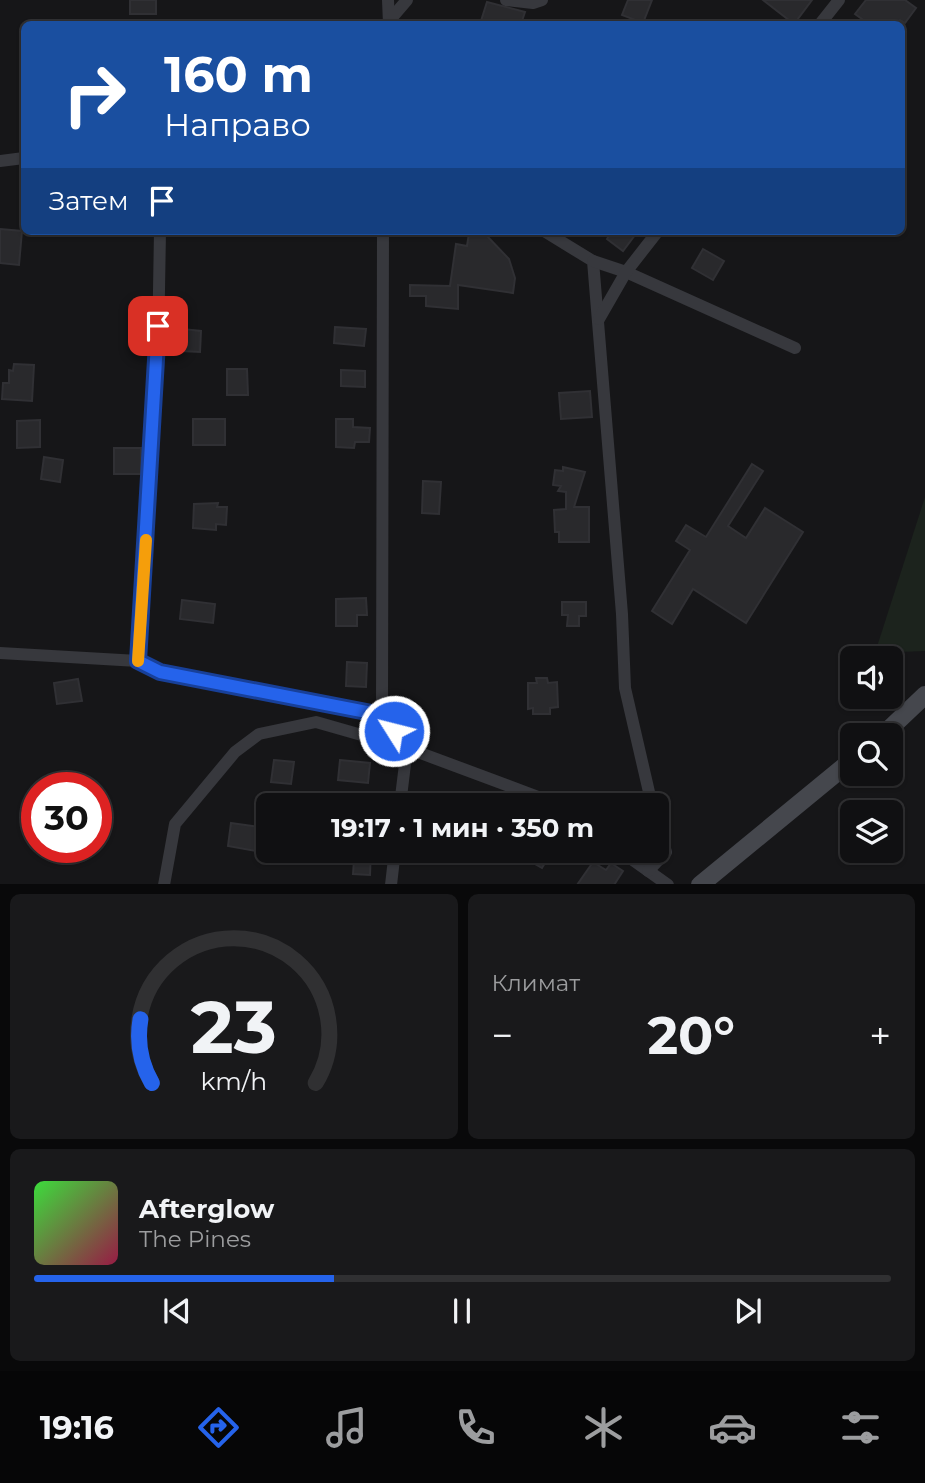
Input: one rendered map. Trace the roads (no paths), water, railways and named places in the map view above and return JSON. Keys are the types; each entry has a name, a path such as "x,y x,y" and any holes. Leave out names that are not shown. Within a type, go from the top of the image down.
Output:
{"main road":[{"path":"896,723 925,695"},
{"path":"700,884 840,770"}],"street":[{"path":"388,0 389,21"},
{"path":"391,21 407,0"},
{"path":"506,0 533,4 542,0"},
{"path":"822,21 839,0"},
{"path":"0,161 21,158"},
{"path":"138,661 158,349 160,235"},
{"path":"383,235 382,715 407,748 401,793"},
{"path":"551,235 593,261 626,272 795,348"},
{"path":"599,320 626,272 655,235"},
{"path":"593,261 625,688 649,793"},
{"path":"0,653 138,661 160,672 382,715"},
{"path":"164,884 175,824 234,752 260,734 316,722 407,748 530,793"},
{"path":"391,884 393,863"},
{"path":"637,863 668,884"},
{"path":"648,871 656,863"}]}
